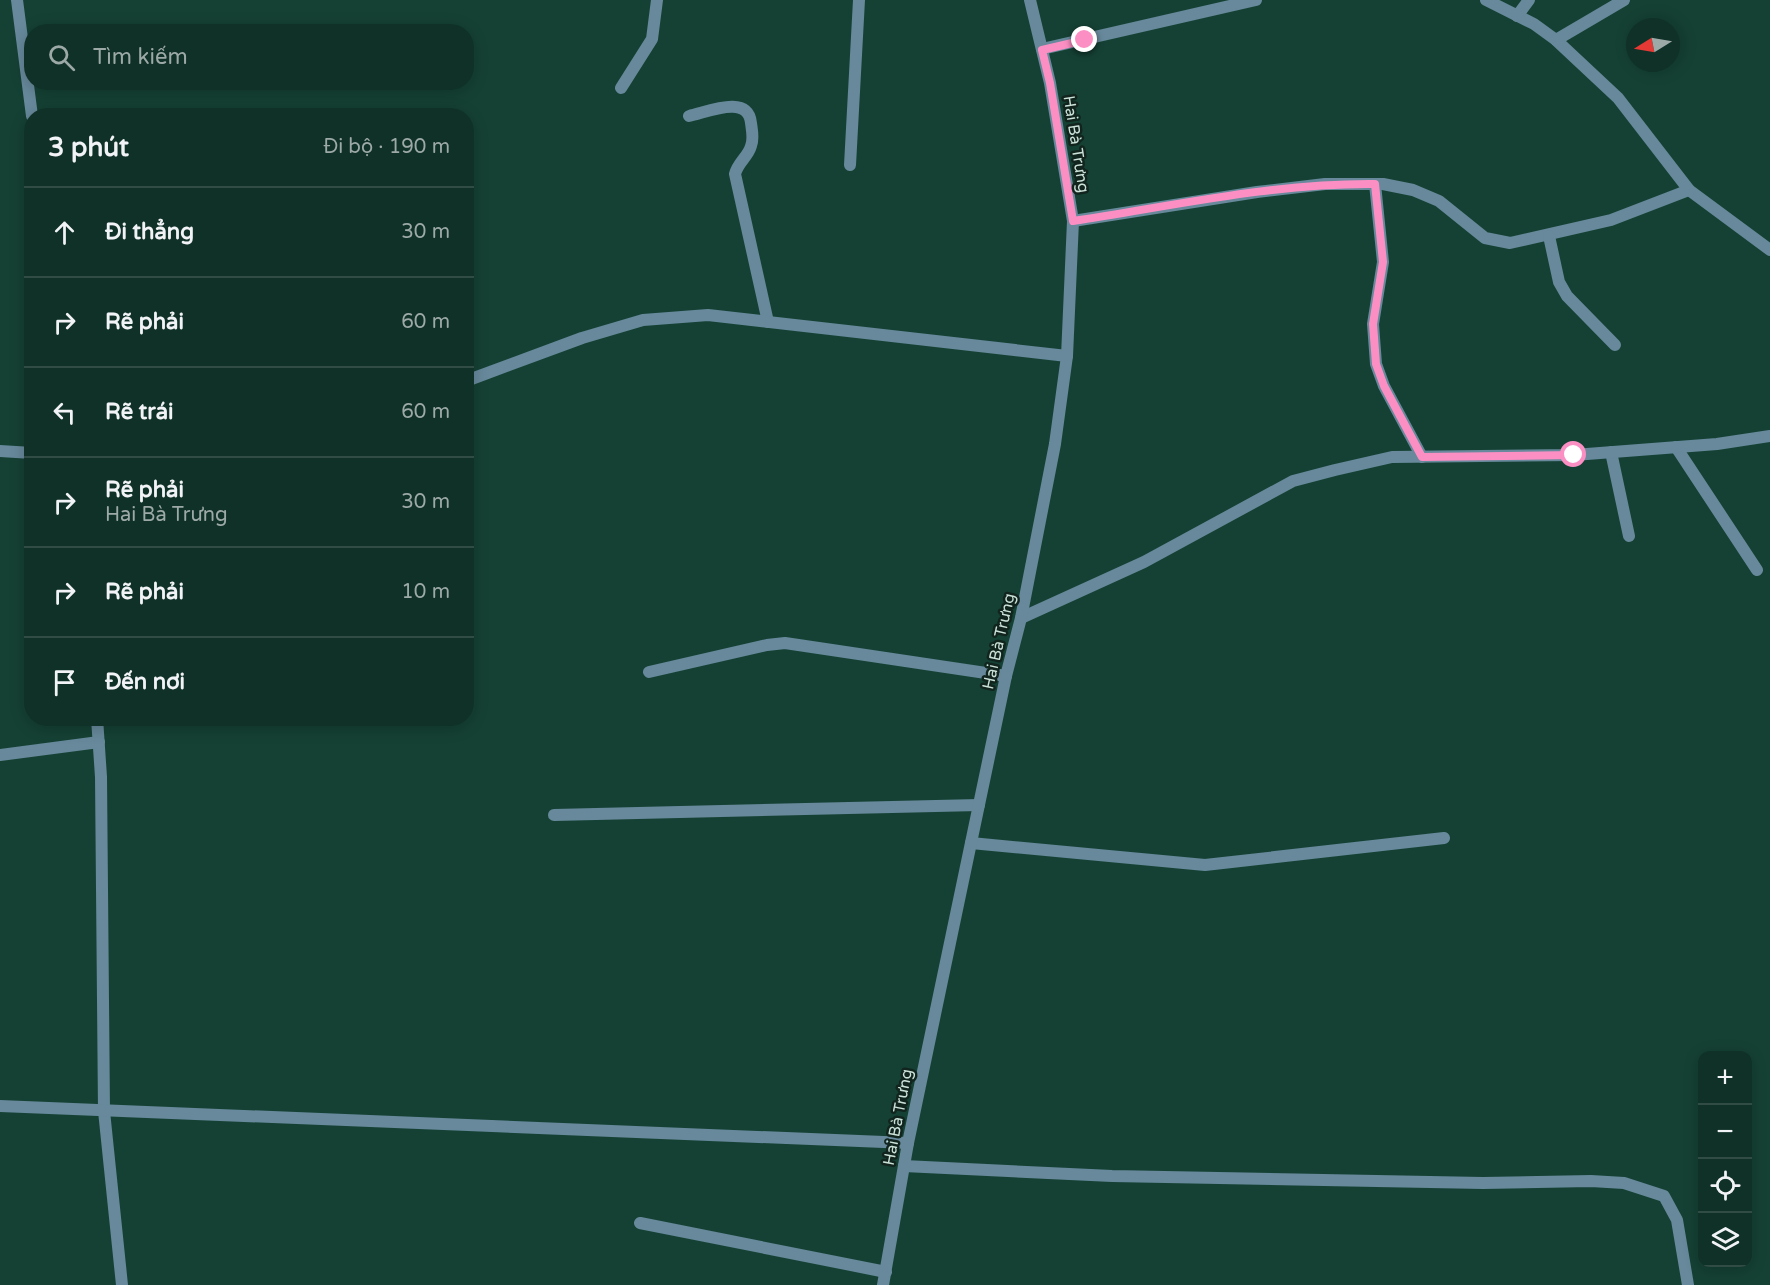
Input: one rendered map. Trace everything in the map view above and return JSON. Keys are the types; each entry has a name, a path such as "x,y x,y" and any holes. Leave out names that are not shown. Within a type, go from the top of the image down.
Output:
{"street":[{"path":"17,0 24,54"},
{"path":"621,88 652,39 657,0"},
{"path":"850,165 859,0"},
{"name":"Hai Bà Trưng","path":"884,1279 908,1143 1006,676 1021,618 1055,444 1067,356 1073,221 1050,83 1030,0"},
{"path":"1042,50 1256,0"},
{"path":"1486,0 1534,24 1556,40 1618,98 1689,190 1770,250"},
{"path":"1517,16 1529,0"},
{"path":"1556,40 1624,0"},
{"path":"29,90 31,108"},
{"path":"689,116 736,106 745,108 750,114 753,140 751,149 737,166 735,174 768,322"},
{"path":"1073,221 1257,192 1325,184 1375,184 1413,190 1440,201 1485,238 1510,243 1549,236 1611,220 1689,190"},
{"path":"1375,184 1383,262 1374,315 1376,364 1384,386 1422,457"},
{"path":"1549,236 1559,282 1567,296 1616,345"},
{"path":"474,378 582,338 643,320 708,315 1067,356"},
{"path":"1021,618 1143,562 1293,481 1392,457 1574,455 1676,447 1770,436"},
{"path":"1676,447 1757,570"},
{"path":"0,451 24,452"},
{"path":"1611,452 1629,536"},
{"path":"649,672 785,643 1006,676"},
{"path":"98,726 101,777 104,1111 122,1285"},
{"path":"0,755 99,742"},
{"path":"554,815 979,805"},
{"path":"971,843 1205,865 1444,838"},
{"path":"0,1106 908,1143"},
{"path":"904,1166 1136,1176 1483,1183 1624,1183 1664,1196 1677,1220 1688,1285"},
{"path":"640,1223 884,1279"}],"route":[{"path":"1085,40 1042,50 1050,83 1073,221 1257,192 1325,184 1375,184 1383,262 1382,277 1374,305 1376,364 1384,386 1422,457 1574,455"}]}
